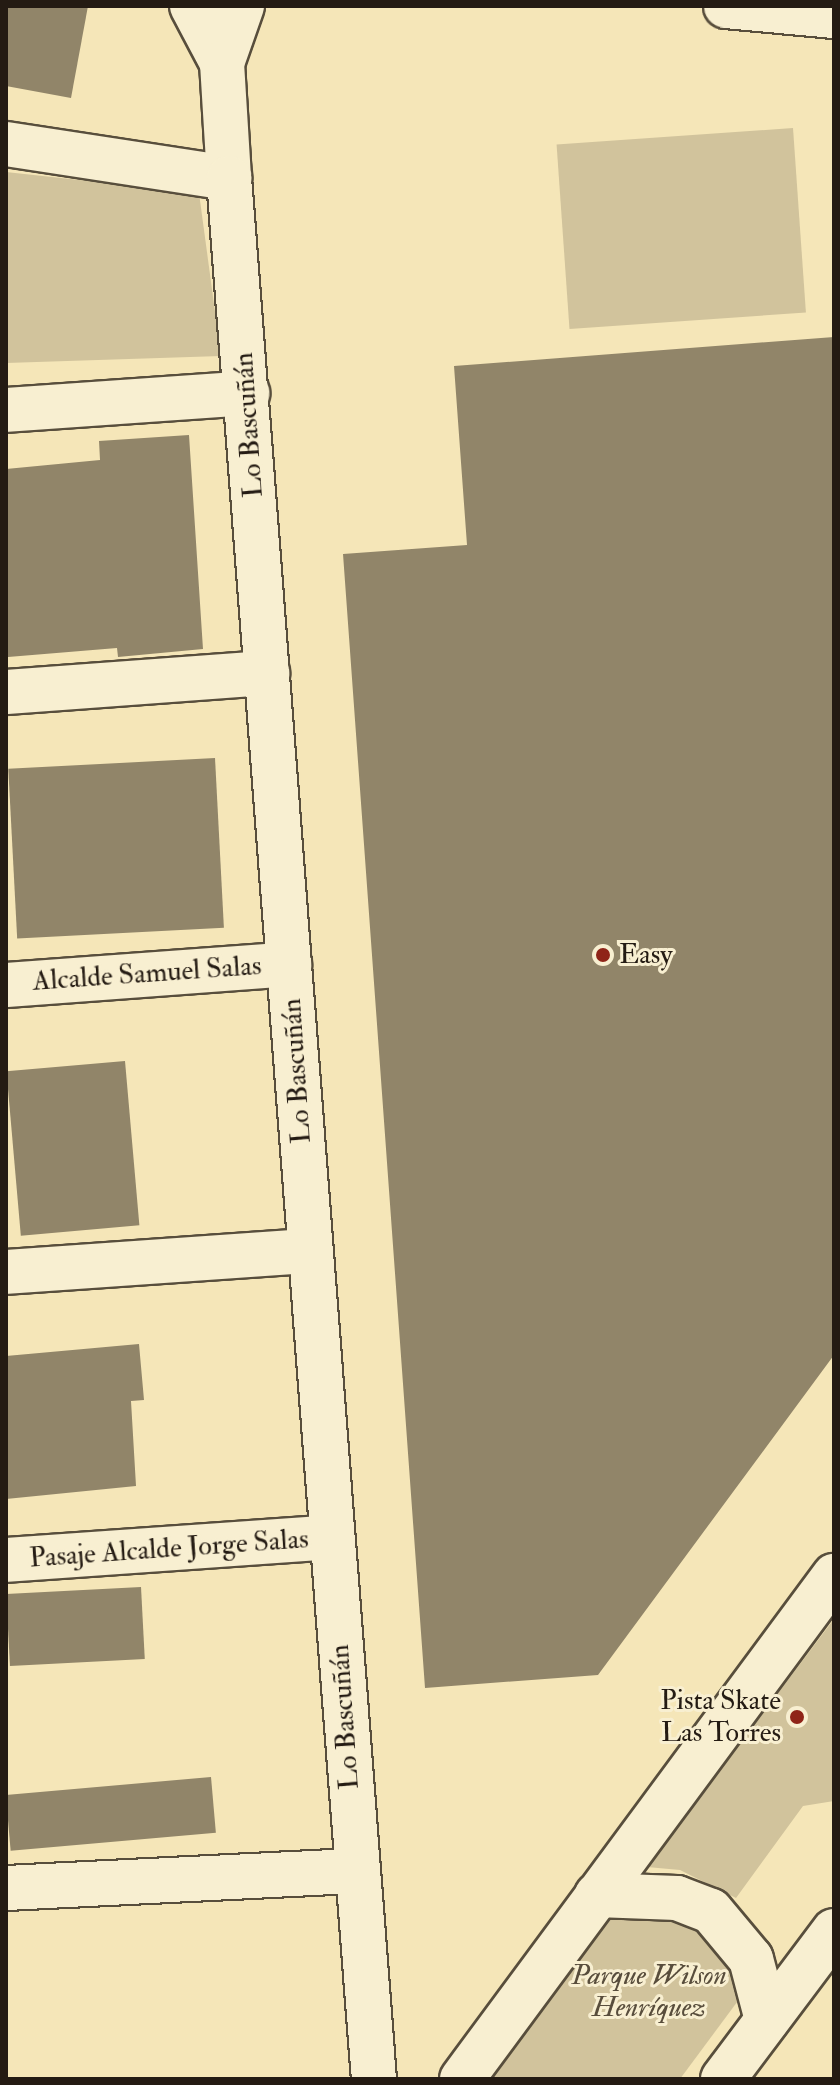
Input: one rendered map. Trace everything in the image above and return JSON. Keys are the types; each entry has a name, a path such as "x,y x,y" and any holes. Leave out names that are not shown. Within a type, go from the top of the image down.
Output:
{"street":[{"name":"Lo Bascuñán","path":"192,6 222,63"},
{"name":"Lo Bascuñán","path":"242,6 222,63 229,178 374,2079"},
{"path":"726,6 834,16"},
{"path":"6,144 229,178"},
{"path":"6,410 247,393"},
{"path":"6,692 267,673"},
{"name":"Alcalde Samuel Salas","path":"6,985 289,964"},
{"path":"6,1272 310,1251"},
{"name":"Pasaje Alcalde Jorge Salas","path":"6,1560 332,1537"},
{"path":"462,2079 834,1576"},
{"path":"6,1888 357,1871"},
{"path":"597,1895 677,1898 711,1911 751,1959 767,2020"},
{"path":"723,2079 834,1931"}],"green space":[{"path":"793,128 806,313 569,329 557,145"},
{"path":"6,172 199,193 221,356 6,363"},
{"name":"Pista Skate Las Torres","path":"834,1619 834,1801 803,1806 736,1898 680,1870 647,1867"},
{"name":"Parque Wilson Henríquez","path":"615,1910 707,1921 746,1990 680,2079 489,2079"}],"building":[{"path":"6,6 88,6 71,98 6,86"},
{"name":"Easy","path":"834,337 834,1355 598,1675 425,1688 343,554 467,545 454,366"},
{"path":"189,435 203,649 118,657 117,648 8,657 6,469 100,460 99,441"},
{"path":"215,758 224,928 17,939 8,769"},
{"path":"125,1061 139,1225 21,1236 6,1071"},
{"path":"139,1344 144,1400 131,1401 136,1486 6,1499 6,1356"},
{"path":"141,1587 145,1659 10,1666 6,1594"},
{"path":"211,1777 216,1833 11,1851 6,1795"}],"place":[{"name":"Easy","path":"603,955"},
{"name":"Pista Skate Las Torres","path":"797,1717"}]}
